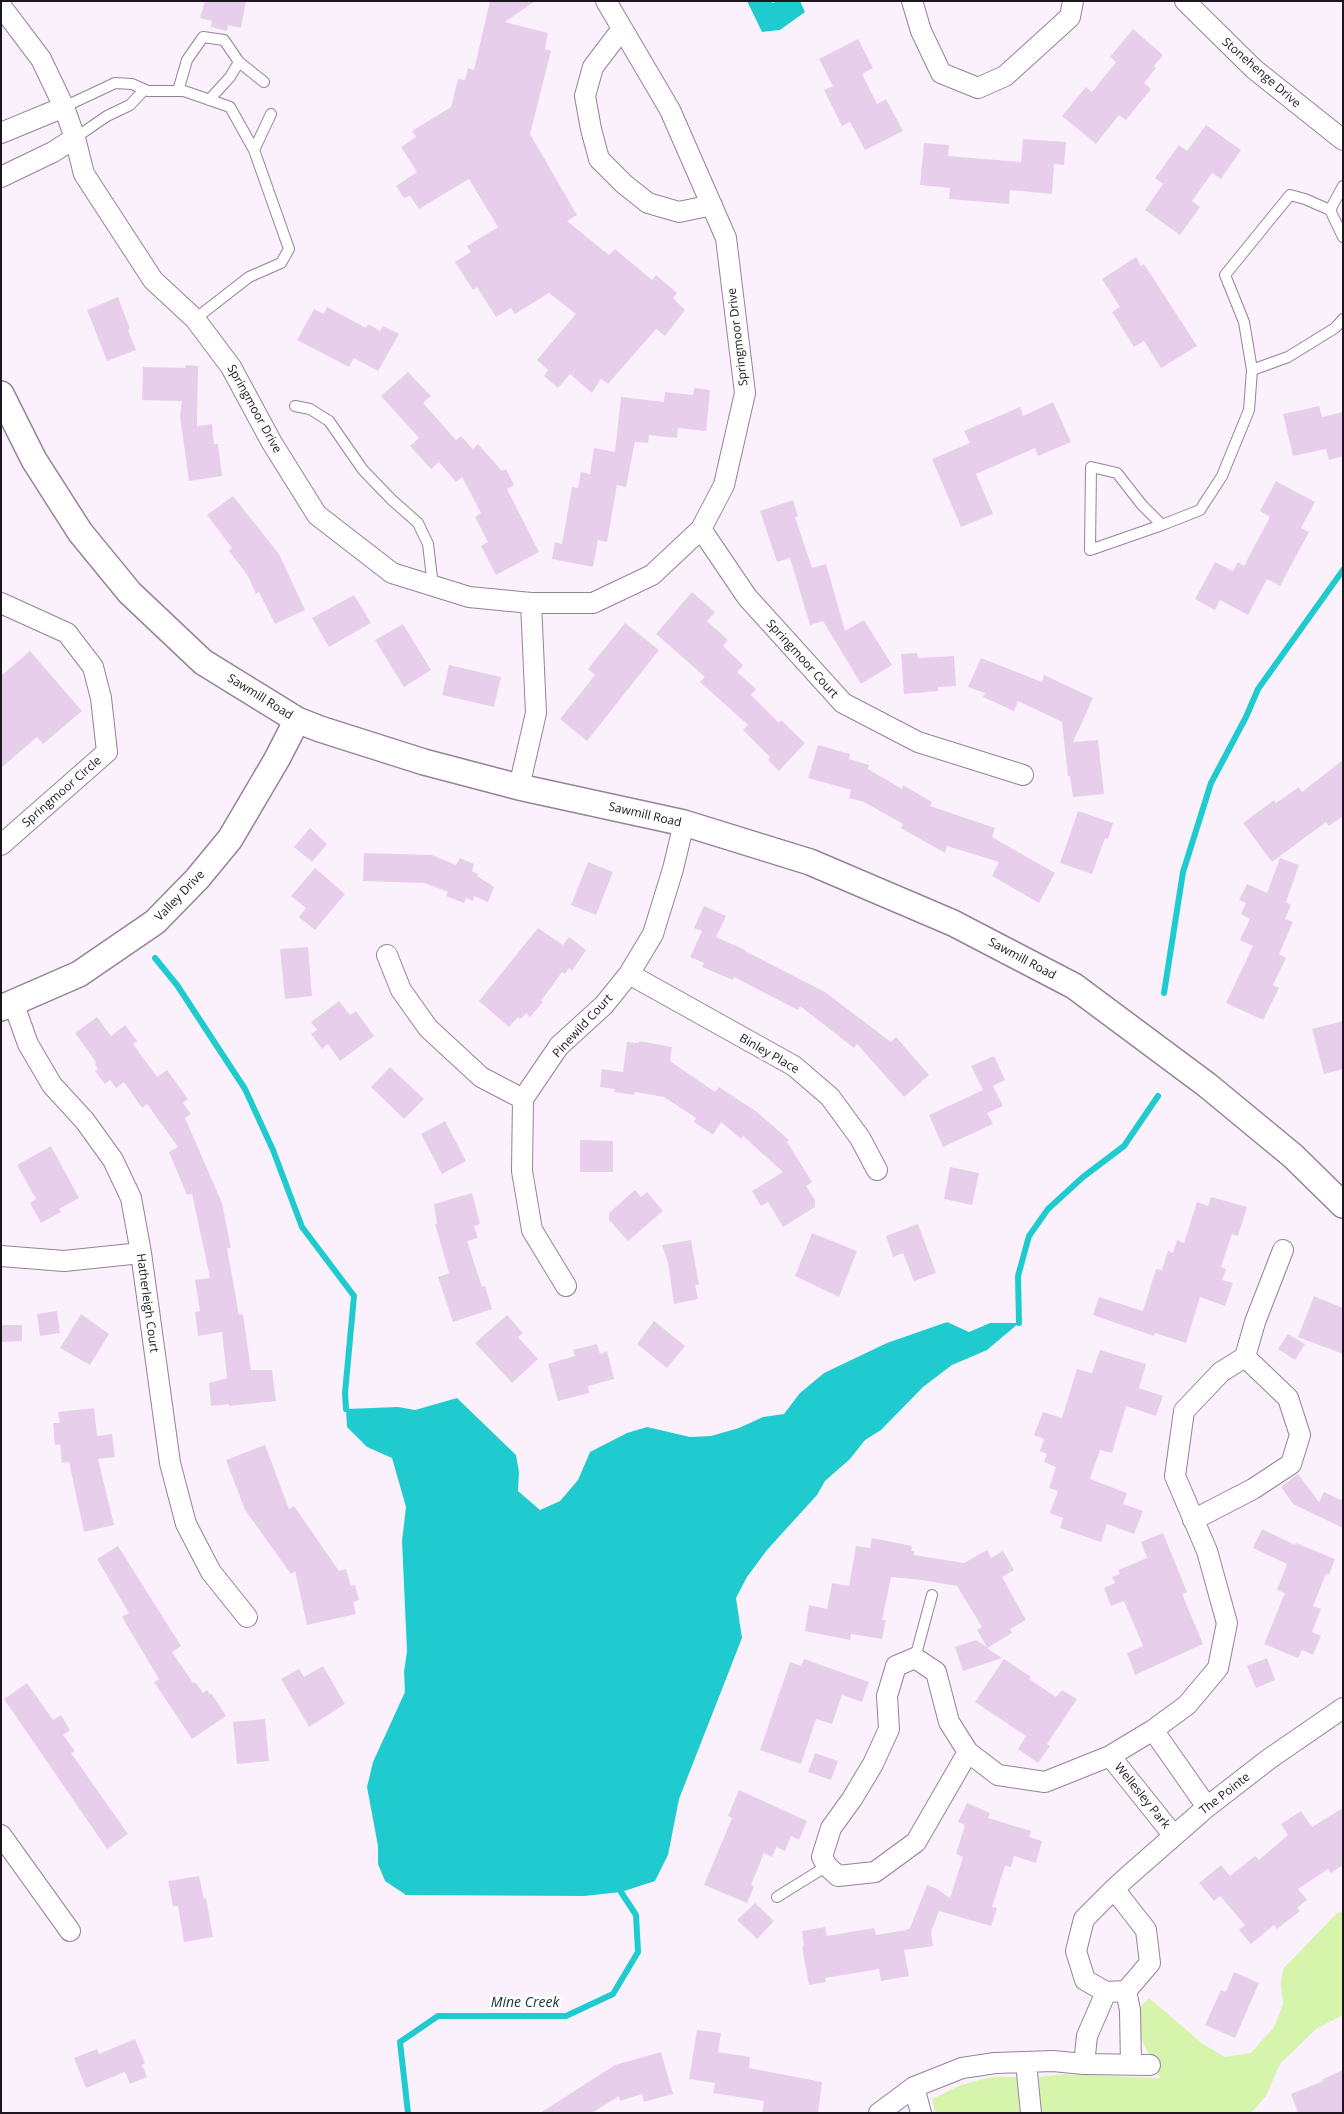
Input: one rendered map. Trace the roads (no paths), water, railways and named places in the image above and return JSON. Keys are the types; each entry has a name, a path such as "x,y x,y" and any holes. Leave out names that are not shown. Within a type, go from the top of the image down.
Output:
{"street":[{"name":"Springmoor Drive","path":"1,6 41,59 64,107 75,138 84,174 153,280 195,319 231,367 272,443 317,516 392,573 433,586 469,597 531,603 593,603 652,575 701,529 724,485 745,393 726,238 670,110 606,1"},
{"path":"912,1 920,31 941,73 978,88 1005,76 1070,18 1073,1"},
{"name":"Stonehenge Drive","path":"1185,1 1254,69 1343,140"},
{"path":"622,29 593,67 585,96 599,159 624,184 648,203 679,212 712,205"},
{"path":"1,132 64,107"},
{"path":"1,177 53,152 75,138"},
{"name":"Sawmill Road","path":"1,394 34,460 80,532 130,593 203,662 297,720 424,762 519,786 684,823 819,866 953,923 1074,986 1207,1085 1293,1156 1343,1205"},
{"name":"Springmoor Court","path":"701,529 747,597 843,703 918,742 1023,775"},
{"name":"Springmoor Circle","path":"1,603 67,633 93,667 101,698 107,752 1,845"},
{"path":"519,786 536,713 531,603"},
{"name":"Valley Drive","path":"7,1005 78,974 155,922 197,879 230,839 278,759 297,720"},
{"name":"Pinewild Court","path":"523,1099 560,1046 604,1005 629,974 654,934 684,823"},
{"path":"387,955 400,990 428,1028 481,1077 523,1099 522,1171 532,1230 566,1286"},
{"name":"Binley Place","path":"629,974 746,1041 794,1066 830,1097 860,1138 877,1170"},
{"name":"Hatherleigh Court","path":"7,1005 52,1086 86,1121 113,1160 131,1198 141,1253 170,1463 186,1524 211,1572 247,1617"},
{"path":"968,1752 916,1842 875,1872 838,1876 827,1866 822,1857 831,1828 852,1799 873,1764 889,1729 887,1696 896,1666 915,1658 936,1672 949,1722 968,1752 998,1775 1045,1782 1110,1756 1152,1730 1187,1705 1218,1668 1227,1623 1207,1551 1175,1476 1184,1411 1220,1372 1244,1357 1255,1322 1283,1250"},
{"path":"1,1256 64,1261 141,1253"},
{"path":"1194,1520 1253,1489 1290,1464 1300,1435 1288,1398 1244,1357"},
{"name":"The Pointe","path":"1106,1992 1085,1980 1076,1951 1084,1920 1114,1889 1207,1807 1269,1760 1343,1708"},
{"path":"1152,1730 1207,1807"},
{"name":"Wellesley Park","path":"1110,1756 1174,1836"},
{"path":"1,1835 70,1931"},
{"path":"1084,2064 1087,2036 1106,1992 1126,1991 1150,1963 1146,1930 1114,1889"},
{"path":"1126,1991 1130,2010 1130,2064"},
{"path":"879,2113 914,2087 962,2068 995,2063 1053,2061 1084,2064 1150,2065"},
{"path":"1026,2063 1030,2113"},
{"path":"914,2087 922,2113"}],"lane":[{"path":"178,91 187,60 203,37 224,40 239,62 264,82"},
{"path":"209,100 230,77 239,62"},
{"path":"64,107 115,83 132,84 144,90 184,91 230,107 254,150 289,249 281,262 249,277 195,319"},
{"path":"75,138 107,116 130,105 144,90"},
{"path":"254,150 271,114"},
{"path":"1330,210 1343,186"},
{"path":"1162,525 1142,505 1118,473 1091,467 1090,550 1162,525 1200,510 1222,476 1249,410 1252,370 1244,322 1225,275 1290,195 1306,199 1330,210 1343,237"},
{"path":"1252,370 1288,357 1335,328 1343,320"},
{"path":"295,406 310,409 329,421 364,470 392,500 418,523 428,544 433,586"},
{"path":"915,1658 932,1595"},
{"path":"777,1897 827,1866"}],"water":[{"path":"747,1 770,1 773,3 778,1 800,1 805,12 780,30 762,32"},
{"path":"947,1322 969,1332 990,1323 1019,1323 987,1350 952,1365 923,1387 881,1430 865,1440 850,1459 825,1481 817,1495 767,1550 747,1577 736,1598 742,1638 679,1799 668,1855 655,1881 621,1892 584,1896 406,1895 385,1881 378,1864 378,1846 367,1787 373,1762 405,1692 404,1672 407,1651 402,1541 406,1507 392,1458 367,1447 347,1427 346,1409 398,1407 415,1410 457,1398 516,1455 519,1472 518,1491 540,1510 560,1501 578,1480 590,1452 627,1433 647,1427 690,1437 711,1436 739,1428 763,1417 784,1414 800,1393 824,1373 887,1343"}],"waterway":[{"path":"1164,993 1183,872 1211,783 1246,717 1258,689 1343,570"},
{"path":"155,958 177,985 245,1089 273,1150 302,1227 354,1296 345,1393 346,1409"},
{"path":"1019,1323 1018,1276 1029,1236 1048,1209 1083,1177 1124,1146 1158,1096"},
{"name":"Mine Creek","path":"408,2113 400,2042 438,2016 566,2016 613,1994 638,1952 636,1915 621,1892"}]}
